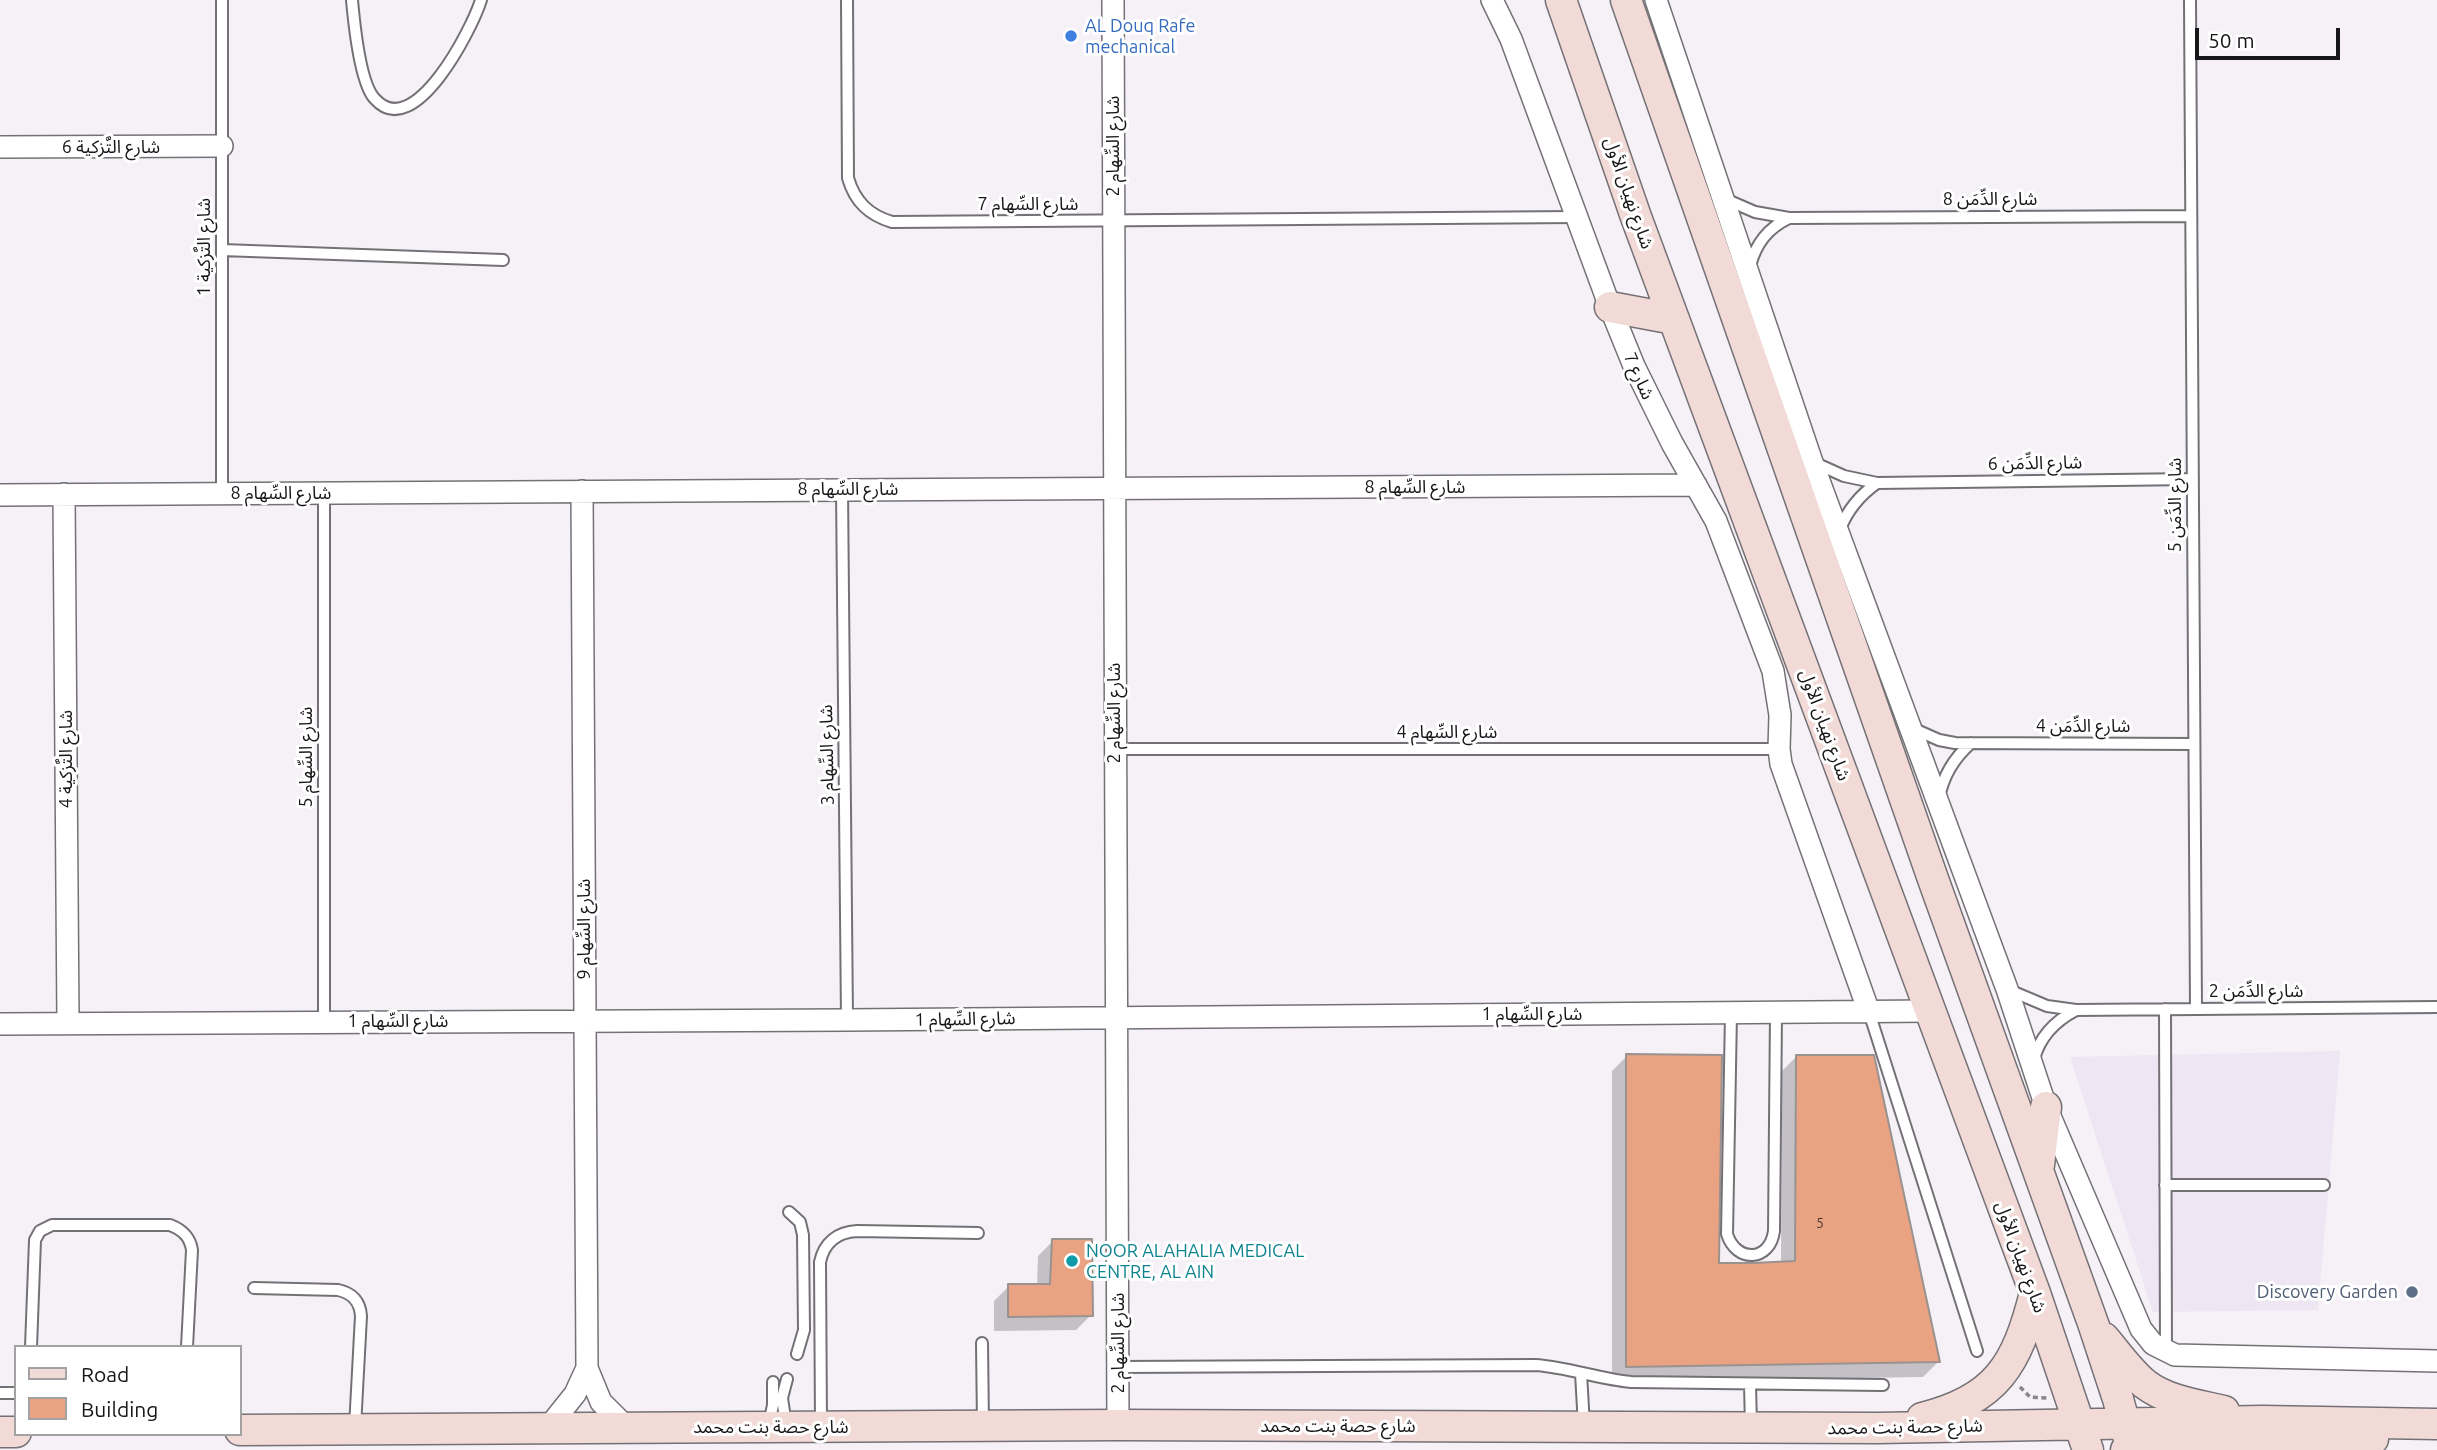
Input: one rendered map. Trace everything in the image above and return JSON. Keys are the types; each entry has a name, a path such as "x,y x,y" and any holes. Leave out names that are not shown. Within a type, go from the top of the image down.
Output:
{"main road":[{"name":"شارع نهيان الأول","path":"1561,0 1674,319 2035,1293 2085,1443"},
{"path":"1626,0 1712,251 2094,1326 2128,1443 2349,1443 2381,1437 2423,1424"},
{"path":"1610,307 1674,319"},
{"path":"2039,1172 2046,1107"},
{"path":"1878,1428 1935,1415 1966,1404 1992,1385 2013,1360 2026,1330 2035,1293"},
{"path":"2094,1326 2133,1373 2158,1392 2262,1421"},
{"name":"شارع حصة بنت محمد","path":"242,1430 983,1426 1751,1427 1878,1428 2085,1443 2128,1443 2262,1421 2423,1424"}],"street":[{"name":"شارع السِّهام 2","path":"1112,0 1118,1426"},
{"name":"شارع 7","path":"1492,0 1508,30 1610,307 1651,402 1716,521 1773,671 1780,715 1779,749 1784,776 1869,1012"},
{"path":"1659,4 1812,462 2007,989 2046,1107 2141,1329 2152,1344 2166,1352 2183,1356 2437,1361"},
{"name":"شارع التَّزكية 6","path":"0,147 222,146"},
{"name":"شارع السِّهام 8","path":"0,495 1696,485"},
{"name":"شارع السِّهام 9","path":"582,491 587,1368 601,1402 627,1428"},
{"name":"شارع التَّزكية 4","path":"64,494 68,1023"},
{"name":"شارع السِّهام 1","path":"0,1024 1930,1011"},
{"name":"شارع السِّهام 9","path":"547,1429 567,1407 587,1368"}],"lane":[{"name":"شارع التَّزكية 1","path":"222,0 222,493"},
{"path":"352,0 360,54 370,93 376,101 393,109 411,105 449,64 469,31 481,0"},
{"name":"شارع السِّهام 7","path":"848,0 848,178 852,191 868,211 892,222 1577,217"},
{"name":"شارع الدِّمَن 5","path":"2190,0 2196,1009"},
{"name":"شارع الدِّمَن 8","path":"1723,198 1755,212 1789,218 2191,216"},
{"path":"1749,275 1758,245 1771,229 1789,218"},
{"path":"222,250 503,260"},
{"name":"شارع الدِّمَن 6","path":"1812,462 1844,476 1877,483 2193,479"},
{"path":"1839,532 1850,509 1877,483"},
{"name":"شارع السِّهام 3","path":"842,489 847,1020"},
{"name":"شارع السِّهام 5","path":"324,493 324,1022"},
{"name":"شارع الدِّمَن 4","path":"1909,727 1939,740 1971,743 2194,744"},
{"path":"1938,804 1940,790 1952,764 1971,743"},
{"name":"شارع السِّهام 4","path":"1115,749 1779,749"},
{"name":"شارع الدِّمَن 2","path":"2007,989 2047,1006 2076,1010 2437,1007"},
{"path":"2165,1009 2166,1352"},
{"path":"2032,1065 2040,1042 2047,1032 2055,1023 2076,1010"},
{"path":"1869,1012 1977,1351"},
{"path":"1731,1013 1727,1234 1738,1252 1752,1255 1759,1254 1770,1245 1774,1231 1776,1013"},
{"path":"2165,1185 2325,1185"},
{"path":"789,1212 800,1222 803,1235 804,1330 797,1354"},
{"path":"32,1345 35,1240 40,1231 52,1225 170,1225 183,1232 191,1243 192,1250 187,1345"},
{"path":"821,1427 820,1262 829,1242 842,1233 857,1231 978,1233"},
{"path":"254,1288 338,1290 355,1299 361,1315 355,1430"},
{"path":"982,1343 983,1426"},
{"path":"1118,1367 1535,1364 1631,1382 1883,1385"},
{"path":"1581,1373 1584,1427"},
{"path":"778,1427 787,1379"},
{"path":"773,1382 778,1427"},
{"path":"1750,1384 1751,1427"}],"shaded area":[{"path":"2340,1051 2318,1310 2153,1312 2070,1057"}],"building":[{"path":"1626,1054 1722,1055 1719,1263 1795,1261 1796,1055 1874,1055 1940,1362 1626,1367"},
{"name":"NOOR ALAHALIA MEDICAL CENTRE, AL AIN","path":"1052,1239 1092,1239 1093,1316 1008,1317 1008,1284 1050,1284"}],"place":[{"name":"AL Douq Rafe mechanical","path":"1071,36"},
{"name":"NOOR ALAHALIA MEDICAL CENTRE, AL AIN","path":"1072,1261"},
{"name":"Discovery Garden","path":"2412,1292"}]}
